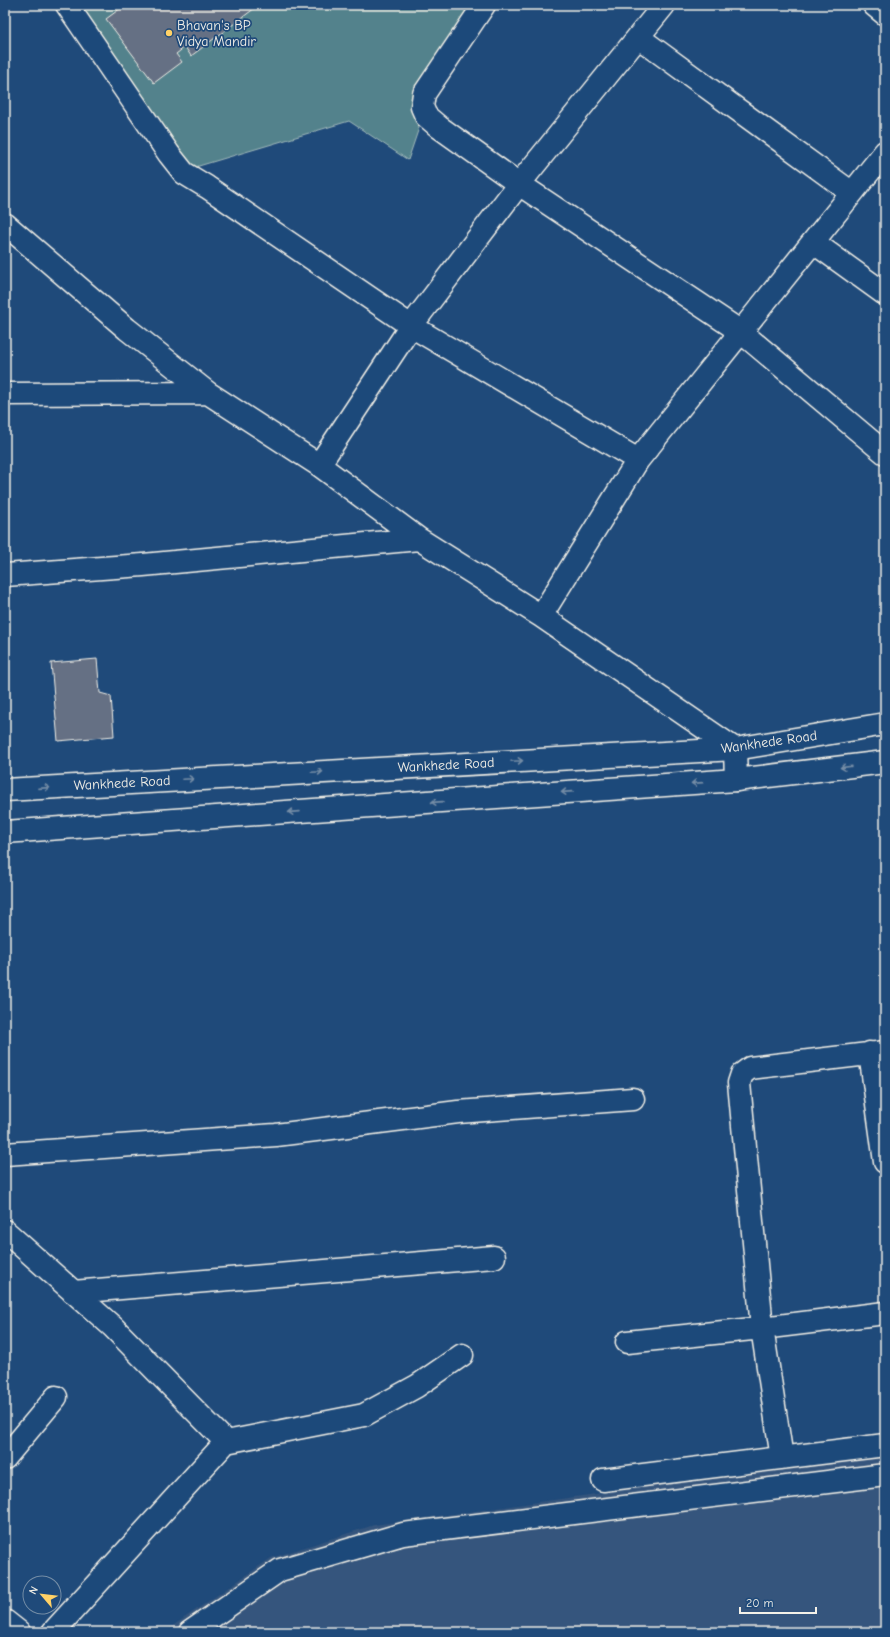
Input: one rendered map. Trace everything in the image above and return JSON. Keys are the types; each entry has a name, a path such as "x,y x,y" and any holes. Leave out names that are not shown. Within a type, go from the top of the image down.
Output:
{"street":[{"path":"67,5 169,154 184,173 207,187 411,326 638,460"},
{"path":"484,5 424,94 422,107 426,116 439,127 519,184 741,332 885,453"},
{"path":"319,465 411,326 519,184 664,5"},
{"path":"874,5 885,14"},
{"path":"638,37 852,193"},
{"path":"542,616 638,460 885,152"},
{"path":"5,224 127,329 208,394 319,465 419,539 542,616 735,749 736,780"},
{"path":"813,242 885,294"},
{"path":"5,394 208,394"},
{"path":"5,574 144,565 419,539"},
{"name":"Wankhede Road","path":"5,790 735,749 885,724"},
{"path":"5,832 736,780 885,762"},
{"path":"782,1458 762,1328 739,1083 742,1074 750,1068 878,1053 885,1162"},
{"path":"5,1154 276,1135 458,1112 633,1099"},
{"path":"9,1242 73,1292 113,1328 226,1442"},
{"path":"73,1292 494,1257"},
{"path":"627,1342 885,1313"},
{"path":"53,1632 226,1442 364,1415 417,1386 462,1355"},
{"path":"5,1458 56,1397"},
{"path":"603,1480 885,1445"},
{"path":"190,1632 280,1570 403,1534 885,1475"},
{"path":"5,1621 18,1632"}],"shaded area":[{"path":"885,1454 885,1632 164,1632 271,1558 374,1525"}],"green space":[{"path":"68,5 485,5 441,63 408,160 349,121 192,168"}],"building":[{"name":"Bhavan's BP Vidya Mandir","path":"125,5 259,5 191,56 185,47 176,54 182,62 154,83 106,19"},
{"path":"97,659 100,693 111,696 114,736 58,741 51,663"}],"place":[{"name":"Bhavan's BP Vidya Mandir","path":"169,33"}]}
